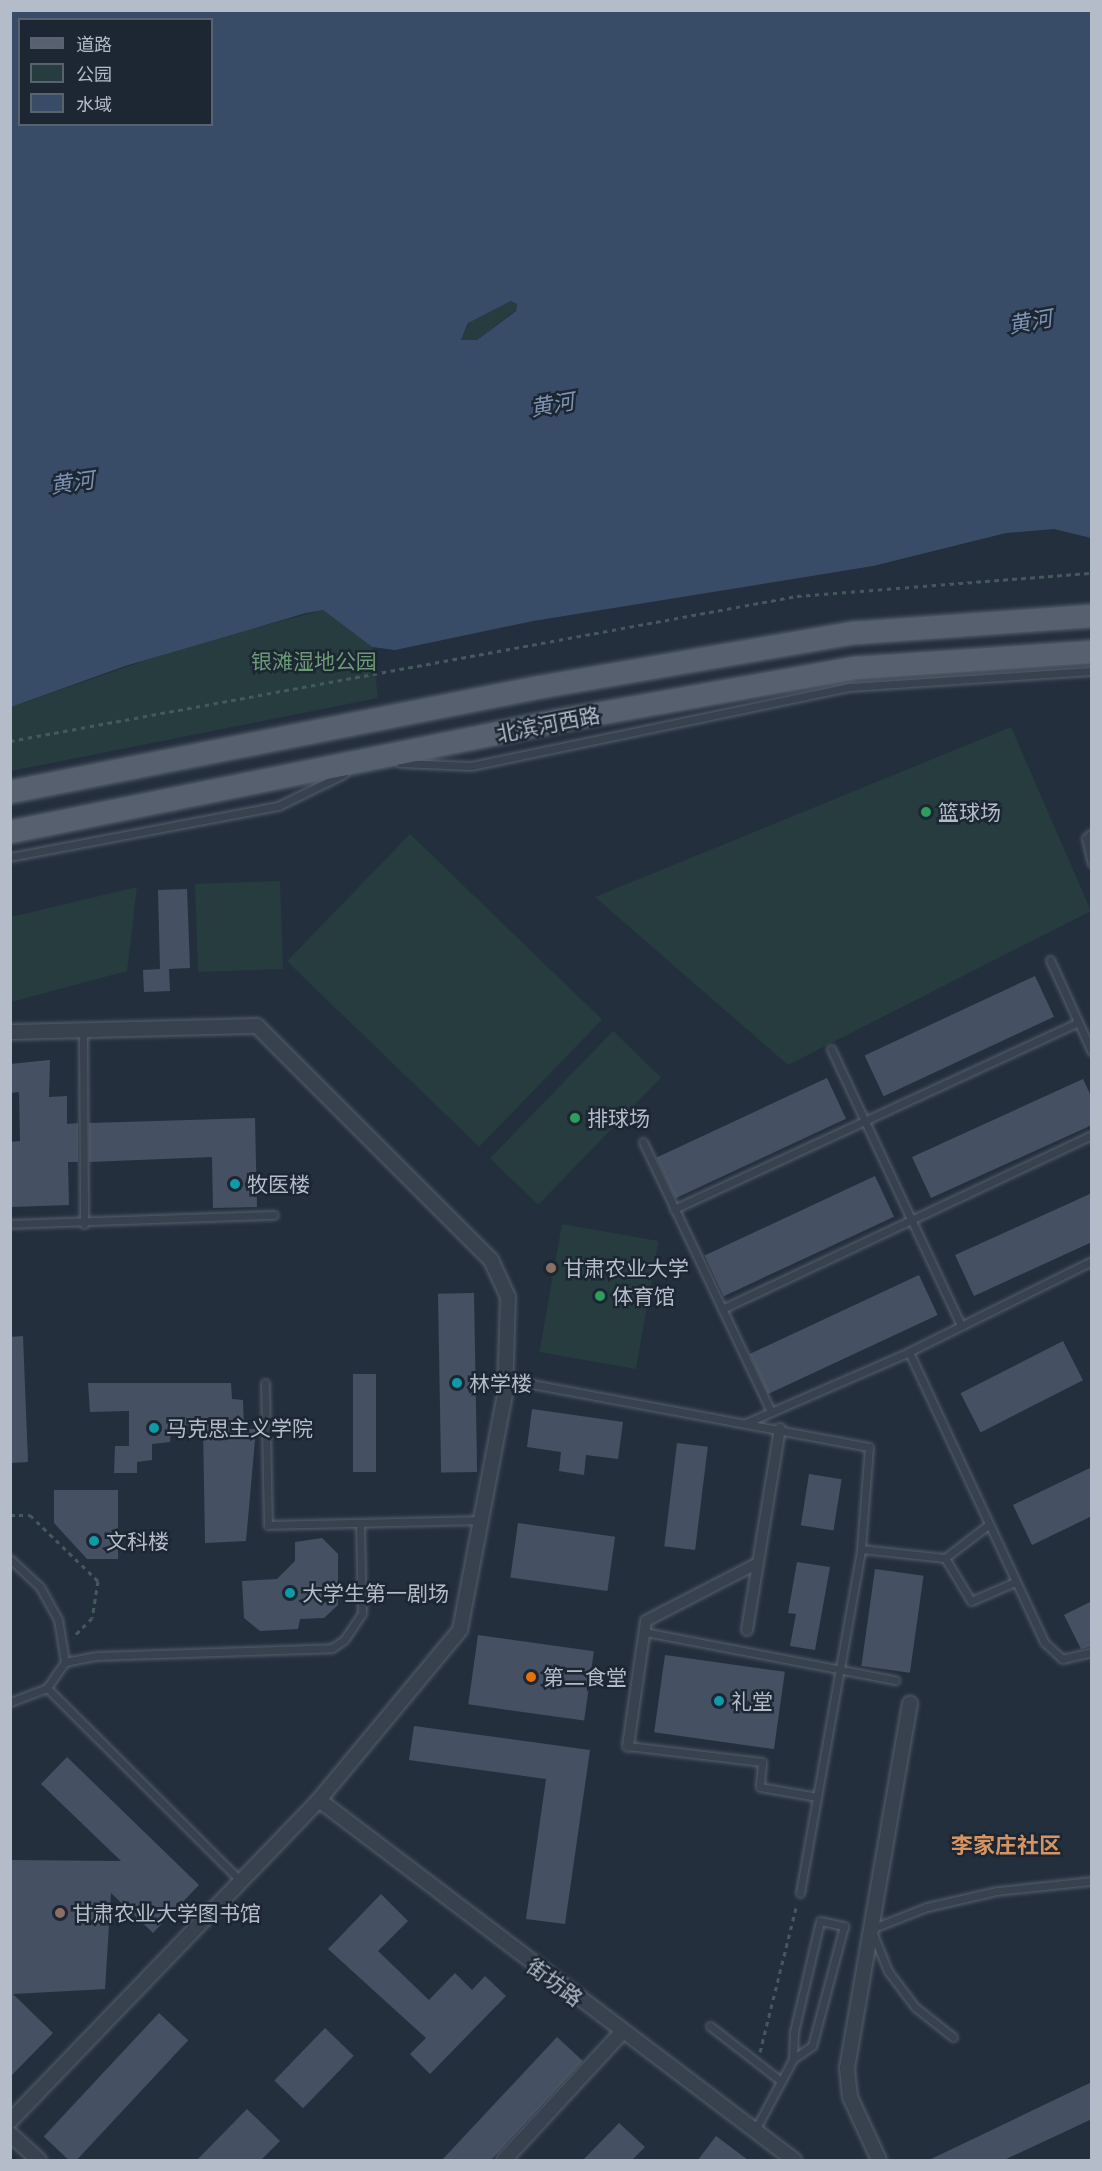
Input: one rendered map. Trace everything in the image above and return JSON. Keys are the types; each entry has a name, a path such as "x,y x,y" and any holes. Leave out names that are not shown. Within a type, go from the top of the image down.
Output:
{"main road":[{"name":"北滨河西路","path":"10,792 364,722 855,633 1092,615"},
{"name":"北滨河西路","path":"10,832 857,668 1092,652"},
{"path":"364,722 370,761"}],"street":[{"path":"10,1032 83,1028 256,1026 491,1260 508,1297 505,1379 460,1630 319,1800 10,2121"},
{"path":"747,1630 780,1429"},
{"path":"628,1746 646,1621 758,1563"},
{"path":"879,2160 850,2097 847,2068 910,1703"},
{"name":"街坊路","path":"319,1800 622,2032 794,2160"},
{"path":"504,2160 622,2032"},
{"path":"10,2134 39,2160"}],"lane":[{"path":"10,857 278,806 370,761 471,766 850,687 1092,671"},
{"path":"1092,833 1086,838 1092,863"},
{"path":"1050,960 1092,1052"},
{"path":"674,1209 1078,1022"},
{"path":"83,1028 84,1224"},
{"path":"831,1049 862,1121 961,1325"},
{"path":"722,1310 1092,1135"},
{"path":"643,1142 771,1412"},
{"path":"10,1224 84,1224 274,1215"},
{"path":"746,1423 909,1352 1092,1261"},
{"path":"909,1352 988,1525 1052,1654 1062,1659 1092,1652"},
{"path":"505,1379 869,1447 861,1548 800,1893"},
{"path":"265,1383 268,1525 360,1525 481,1520"},
{"path":"65,1662 96,1656 332,1648 344,1640 362,1613 360,1525"},
{"path":"861,1548 945,1558 988,1525"},
{"path":"945,1558 971,1601 1015,1582"},
{"path":"10,1559 40,1587 58,1619 65,1662 47,1688 10,1702"},
{"path":"645,1632 895,1680"},
{"path":"47,1688 241,1881"},
{"path":"628,1746 762,1762 760,1786 817,1797"},
{"path":"953,2037 915,2007 888,1971 871,1929 927,1907 997,1891 1092,1881"},
{"path":"754,2130 793,2059 794,2032 820,1921 844,1926 812,2046 793,2059"},
{"path":"710,2026 781,2081"}],"path":[{"path":"10,741 797,596 1092,573"},
{"path":"10,1515 30,1515 98,1581 92,1618 64,1645"},
{"path":"757,2063 800,1893"}],"green space":[{"path":"511,301 517,304 516,310 477,340 461,340 471,320"},
{"name":"银滩湿地公园","path":"323,610 372,647 378,698 11,771 11,707 184,647"},
{"name":"篮球场","path":"1011,727 1091,911 788,1065 595,897"},
{"path":"410,834 602,1019 479,1147 287,961"},
{"path":"280,881 283,969 198,972 195,884"},
{"path":"137,887 127,971 11,1002 11,917"},
{"name":"排球场","path":"613,1031 661,1078 538,1205 490,1158"},
{"name":"体育馆","path":"562,1224 659,1241 636,1369 539,1352"}],"water":[{"name":"黄河","path":"11,11 1091,11 1091,538 1054,529 1006,533 873,566 533,621 395,650 372,647 323,610 125,666 11,707","holes":["511,301 517,304 516,311 477,340 461,340 468,323"]}],"building":[{"path":"187,889 190,968 169,969 170,991 144,992 143,970 160,969 158,890"},
{"path":"1035,976 1054,1017 884,1096 865,1055"},
{"path":"50,1060 49,1097 67,1096 67,1124 78,1123 78,1162 68,1162 69,1205 10,1207 10,1142 20,1141 19,1092 10,1093 10,1064"},
{"path":"827,1078 846,1119 676,1198 657,1157"},
{"path":"1083,1079 1092,1098 1092,1125 931,1198 912,1157"},
{"name":"牧医楼","path":"255,1118 257,1207 213,1208 212,1157 89,1162 89,1123"},
{"path":"875,1176 894,1217 724,1296 705,1255"},
{"path":"1092,1193 1092,1242 974,1296 955,1255"},
{"path":"919,1275 938,1315 768,1394 750,1354"},
{"name":"林学楼","path":"474,1293 477,1472 441,1473 438,1294"},
{"path":"23,1336 28,1462 10,1463 10,1337"},
{"path":"1063,1341 1083,1380 981,1432 961,1393"},
{"path":"353,1374 376,1374 376,1472 353,1472"},
{"path":"88,1383 231,1383 232,1399 243,1400 244,1429 256,1429 246,1541 205,1543 203,1425 171,1427 170,1442 152,1444 152,1460 137,1462 137,1473 114,1473 115,1446 129,1446 129,1411 90,1412"},
{"path":"532,1409 623,1422 618,1459 586,1455 584,1475 559,1471 561,1452 527,1447"},
{"path":"677,1443 708,1447 695,1550 664,1546"},
{"path":"1092,1467 1092,1516 1032,1545 1013,1505"},
{"path":"809,1474 842,1479 833,1531 801,1525"},
{"name":"文科楼","path":"54,1490 118,1490 118,1559 87,1559 54,1523"},
{"path":"518,1523 615,1537 607,1591 510,1577"},
{"name":"大学生第一剧场","path":"322,1538 338,1554 338,1605 324,1618 300,1619 298,1629 260,1631 244,1618 242,1581 277,1579 295,1561 295,1542"},
{"path":"797,1562 830,1567 815,1650 790,1646 796,1614 788,1613"},
{"path":"875,1569 924,1576 910,1673 861,1666"},
{"path":"1092,1601 1092,1646 1081,1649 1064,1615"},
{"name":"第二食堂","path":"478,1635 594,1651 584,1721 468,1704"},
{"name":"礼堂","path":"665,1655 785,1672 774,1749 654,1732"},
{"path":"414,1726 590,1750 565,1924 526,1919 546,1779 409,1760"},
{"name":"甘肃农业大学图书馆","path":"67,1757 199,1885 153,1933 111,1893 105,1989 13,1994 53,2033 10,2077 10,1860 121,1861 41,1784"},
{"path":"381,1894 408,1921 378,1951 429,2000 455,1973 472,1990 485,1976 506,1996 430,2074 410,2054 426,2038 328,1949"},
{"path":"159,2013 188,2040 77,2160 69,2160 44,2137"},
{"path":"325,2028 354,2056 303,2108 274,2081"},
{"path":"557,2037 583,2061 491,2160 442,2160"},
{"path":"1092,2082 1092,2119 1004,2160 929,2160"},
{"path":"247,2109 280,2141 261,2160 197,2160"},
{"path":"619,2123 645,2147 632,2160 583,2160"},
{"path":"716,2136 748,2160 698,2160"}],"place":[{"name":"篮球场","path":"926,812"},
{"name":"排球场","path":"575,1118"},
{"name":"牧医楼","path":"235,1184"},
{"name":"甘肃农业大学","path":"551,1268"},
{"name":"体育馆","path":"600,1296"},
{"name":"林学楼","path":"457,1383"},
{"name":"马克思主义学院","path":"154,1428"},
{"name":"文科楼","path":"94,1541"},
{"name":"大学生第一剧场","path":"290,1593"},
{"name":"第二食堂","path":"531,1677"},
{"name":"礼堂","path":"719,1701"},
{"name":"甘肃农业大学图书馆","path":"60,1913"}],"district":[{"name":"李家庄社区","path":"1006,1845"}]}
